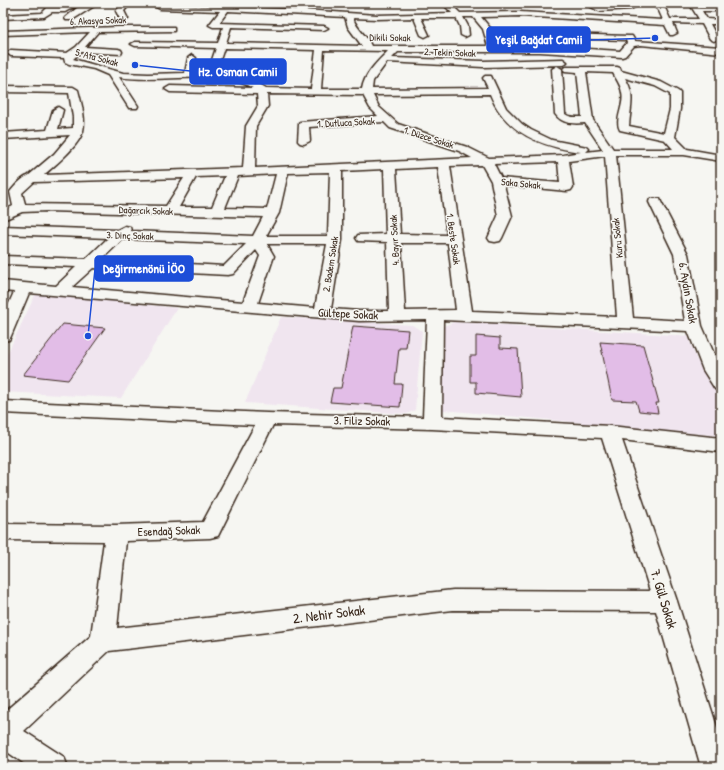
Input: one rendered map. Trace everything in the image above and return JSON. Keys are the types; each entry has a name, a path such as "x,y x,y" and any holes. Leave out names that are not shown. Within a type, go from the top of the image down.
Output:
{"street":[{"path":"39,6 34,10 62,10 95,3"},
{"path":"112,19 127,19 120,12 127,3"},
{"path":"245,3 214,19 213,25 324,28"},
{"path":"267,11 279,3"},
{"path":"446,3 465,27 465,34"},
{"path":"587,3 599,9 631,7"},
{"path":"624,3 631,7 634,11 634,21"},
{"path":"655,3 662,10 669,22 673,35 666,46"},
{"path":"50,42 78,6"},
{"path":"695,6 721,9"},
{"path":"695,6 714,39"},
{"path":"486,7 492,14"},
{"path":"156,8 289,11 395,18 417,17 427,13 457,15 516,12 546,16 634,21 721,22"},
{"path":"3,17 44,15 50,10"},
{"path":"248,26 257,11"},
{"path":"283,27 289,11"},
{"path":"516,12 520,24"},
{"path":"319,13 324,28 324,37"},
{"path":"474,14 487,28 493,48"},
{"path":"348,15 356,26 367,48"},
{"path":"546,16 552,24 591,27"},
{"path":"417,17 425,35"},
{"path":"68,19 83,19"},
{"path":"140,29 149,20"},
{"path":"69,58 86,41 97,24"},
{"name":"6. Akasya Sokak","path":"3,33 57,32 97,24 140,29 171,29"},
{"path":"217,76 216,60 220,45 228,26"},
{"path":"555,28 572,46"},
{"path":"562,36 629,38 637,43 666,46 690,51 721,50"},
{"path":"71,41 86,41"},
{"path":"617,72 622,54 637,43"},
{"name":"Dikili Sokak","path":"135,44 396,49 559,49 622,54"},
{"path":"316,92 320,48"},
{"path":"79,49 118,52"},
{"path":"367,92 368,82 384,60 396,49"},
{"path":"474,49 483,64"},
{"path":"559,49 562,67 560,114 567,120 588,120"},
{"name":"5. Ata Sokak","path":"11,53 69,58 74,63 100,68 112,73 124,75 160,77 217,76 243,80 254,84 262,90"},
{"path":"189,76 192,58"},
{"name":"2. Tekin Sokak","path":"384,60 426,65 459,63 562,67"},
{"path":"459,63 464,74"},
{"path":"531,70 562,67 617,72 658,84 675,93 675,109 669,137"},
{"path":"580,69 588,120 610,152"},
{"path":"617,72 626,84 629,99 623,125 624,128 669,137 684,152"},
{"path":"112,73 133,106"},
{"path":"488,78 502,108 514,123 532,136 549,143 577,149 610,152 684,152 721,158"},
{"path":"170,89 316,92 494,91"},
{"path":"3,90 73,90 77,110 78,131 66,147 47,166 29,179 16,192 20,208 3,216"},
{"path":"249,171 251,126 263,106 262,90"},
{"name":"1. Düzce Sokak","path":"367,92 375,108 394,126 463,149 486,161"},
{"path":"51,133 58,110"},
{"name":"1. Dutluca Sokak","path":"304,141 304,124 388,119"},
{"path":"3,136 78,131"},
{"path":"29,179 192,174 563,158 610,152"},
{"name":"Kuru Sokak","path":"610,152 626,324"},
{"name":"Saka Sokak","path":"486,161 497,181 567,187 563,158"},
{"name":"1. Beste Sokak","path":"443,162 465,315"},
{"name":"4. Bayır Sokak","path":"390,165 397,316"},
{"name":"2. Badem Sokak","path":"322,313 335,240 336,167"},
{"path":"3,260 89,263 228,271 257,240 272,213 283,170"},
{"path":"217,212 234,172"},
{"path":"170,210 192,174"},
{"path":"495,238 505,216 497,181"},
{"name":"6. Aydın Sokak","path":"655,202 681,254 694,326 712,370 721,385"},
{"name":"Dağarcık Sokak","path":"20,208 47,207 272,213"},
{"path":"60,290 120,234 149,210"},
{"name":"3. Dinç Sokak","path":"3,230 257,240 335,240"},
{"path":"363,238 454,239"},
{"path":"249,307 267,256 257,240"},
{"name":"Gültepe Sokak","path":"3,286 359,316 465,315 626,324 694,326"},
{"path":"3,336 24,287"},
{"path":"432,423 435,315"},
{"name":"3. Filiz Sokak","path":"3,407 267,419 432,423 610,432 721,445"},
{"name":"Esendağ Sokak","path":"3,532 116,533 210,530 267,419"},
{"name":"7. Gül Sokak","path":"610,432 665,601 715,767"},
{"path":"54,767 3,732 103,641 116,533"},
{"name":"2. Nehir Sokak","path":"103,641 453,600 665,601"}],"shaded area":[{"path":"36,293 177,308 121,398 3,392 3,363"},
{"path":"281,317 412,325 422,331 415,410 407,414 245,403"},
{"path":"454,322 688,336 697,360 721,399 721,436 443,410 444,326"}],"building":[{"path":"63,324 105,328 68,380 23,375"},
{"path":"353,326 408,330 406,348 399,348 395,384 402,384 400,407 330,402 333,388 341,388"},
{"path":"476,336 500,338 500,348 518,349 521,397 476,393 476,382 470,382 470,356 476,356"},
{"path":"600,342 643,345 659,403 656,403 658,413 639,411 636,401 612,400"}],"place":[{"name":"Yeşil Bağdat Camii","path":"655,38"},
{"name":"Hz. Osman Camii","path":"135,65"},
{"name":"Değirmenönü İÖO","path":"88,336"}]}
